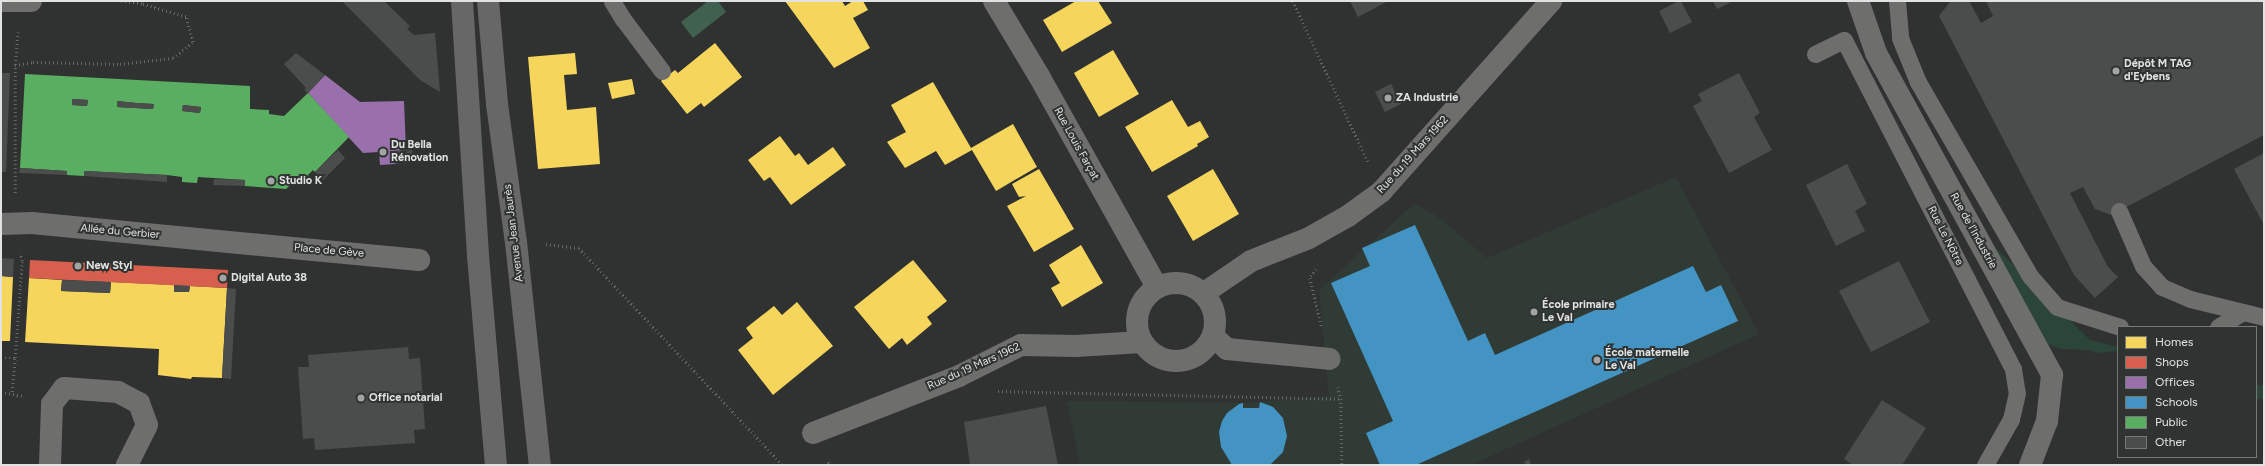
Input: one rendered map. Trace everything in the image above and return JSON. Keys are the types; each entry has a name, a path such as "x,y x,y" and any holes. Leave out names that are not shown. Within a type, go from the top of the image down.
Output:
{"main road":[{"path":"462,1 478,248 496,465"},
{"name":"Avenue Jean Jaurès","path":"488,1 497,104 516,242 540,465"}],"street":[{"name":"Rue Louis Farçat","path":"994,1 1039,76 1157,287"},
{"name":"Rue du 19 Mars 1962","path":"1204,293 1251,261 1309,238 1348,216 1381,192 1551,1"},
{"name":"Rue de l'Industrie","path":"1858,1 1876,53 2052,374 2047,421 2030,465"},
{"name":"Allée du Gerbier","path":"8,224 32,223 239,243"},
{"name":"Place de Gève","path":"239,243 419,260"},
{"path":"1181,282 1193,286 1204,293 1215,313 1216,325 1213,336 1207,347 1197,355 1179,361 1161,358 1150,351 1142,342 1136,318 1140,305 1147,295 1157,287 1169,283 1181,282"},
{"path":"1213,336 1227,349 1330,359"},
{"name":"Rue du 19 Mars 1962","path":"813,433 958,376 1021,345 1076,346 1142,342"},
{"path":"50,465 52,404 64,388 118,392 139,403 147,425 127,465"}],"lane":[{"path":"612,1 623,19 662,71"},
{"path":"1897,1 1900,38 1918,82 2030,276 2057,307 2117,326"},
{"name":"Rue Le Nôtre","path":"1815,54 1844,40 2013,369 2017,393 2011,419 1985,465"},
{"path":"2119,211 2143,266 2162,287 2190,298 2264,317"},
{"path":"2220,326 2243,312"}],"path":[{"path":"12,392 22,261 8,224 18,1"},
{"path":"15,65 33,62 120,64 173,58 193,42 186,17 142,4 121,1"},
{"path":"516,242 579,248 783,465"},
{"path":"1,358 15,358"},
{"path":"978,366 993,391 1341,399 1342,465"}],"shaded area":[{"path":"708,1 718,1 726,12 693,38 681,22"},
{"name":"École primaire Le Val","path":"1676,177 1759,334 1471,465 1080,465 1067,401 1243,403 1329,396 1319,290 1415,203 1441,219 1487,258"},
{"path":"1994,246 2090,340 2117,347 2117,351 2095,353 2091,350 2061,349 2042,342"},
{"path":"2257,384 2264,386 2264,398 2257,400"}],"building: Homes":[{"path":"785,1 842,1 845,6 853,1 863,1 868,10 853,18 870,48 834,68"},
{"path":"1076,1 1098,1 1112,23 1062,52 1043,20"},
{"path":"715,43 742,77 704,107 701,103 687,114 661,81 675,70 678,73"},
{"path":"1113,50 1139,94 1099,117 1074,73"},
{"path":"575,53 577,74 564,75 567,110 596,107 600,164 538,169 528,57"},
{"path":"632,79 635,94 612,99 608,83"},
{"path":"933,82 971,148 1013,124 1037,167 996,191 972,150 945,165 936,151 905,168 887,142 906,132 891,105"},
{"path":"1172,100 1188,127 1200,121 1209,137 1197,144 1198,146 1152,172 1125,127"},
{"path":"780,136 795,156 799,153 808,165 833,147 846,165 791,205 770,177 764,181 748,160"},
{"path":"1039,169 1074,229 1034,252 1007,206 1026,196 1019,197 1012,184"},
{"path":"1213,169 1239,214 1193,241 1167,196"},
{"path":"1081,245 1103,283 1062,307 1051,288 1060,283 1049,265"},
{"path":"913,260 947,301 927,317 932,324 907,345 902,338 889,349 854,307"},
{"path":"1,276 13,277 10,341 1,341"},
{"path":"29,278 62,280 61,291 110,293 111,282 174,285 174,292 189,292 190,286 227,288 222,378 192,377 191,379 158,375 159,349 25,342"},
{"path":"797,302 833,346 773,395 738,350 753,338 746,328 774,306 782,315"}],"building: Shops":[{"path":"30,260 228,270 227,288 29,278"}],"building: Offices":[{"path":"325,75 360,102 404,101 406,150 394,151 395,164 380,165 379,152 363,153 308,93"}],"building: Schools":[{"path":"1415,225 1468,341 1485,333 1495,355 1693,266 1706,292 1721,285 1738,321 1416,465 1380,465 1366,433 1393,421 1331,283 1370,266 1362,248"},
{"path":"1260,402 1273,407 1283,418 1287,436 1283,452 1270,465 1232,465 1221,447 1219,432 1222,421 1227,413 1239,404 1243,403 1243,408 1259,408"}],"building: Public":[{"path":"25,74 250,86 250,109 269,110 269,114 284,116 308,93 349,137 315,172 313,170 302,181 298,178 286,189 245,186 245,180 198,177 197,183 182,182 182,177 167,175 84,171 84,176 67,175 67,171 20,168","holes":["72,99 88,100 87,106 72,105","117,101 154,104 153,109 117,107","183,105 201,107 200,113 182,111"]}],"building: Other":[{"path":"342,1 384,1 410,26 407,29 414,35 435,33 440,92 420,80"},
{"path":"1350,1 1388,1 1358,17"},
{"path":"1681,1 1692,22 1670,33 1659,11"},
{"path":"1713,1 1733,1 1717,9"},
{"name":"Dépôt M TAG d'Eybens","path":"1969,1 1981,23 1993,16 1986,1 2264,1 2264,135 2111,215 2095,209 2083,187 2070,193 2108,267 2118,277 2095,298 2074,275 1939,16 1950,2"},
{"path":"296,53 325,75 308,93 304,90 306,88 284,64"},
{"path":"1,73 10,73 6,172 1,172"},
{"path":"1739,73 1760,113 1754,117 1772,150 1729,173 1693,106 1702,101 1698,94"},
{"name":"ZA Industrie","path":"1391,84 1401,104 1385,112 1375,92"},
{"path":"72,99 88,100 87,106 72,105"},
{"path":"117,101 154,104 153,109 117,107"},
{"path":"183,105 201,107 200,113 182,111"},
{"path":"338,150 345,158 323,180 315,172"},
{"path":"412,150 413,161 401,161 402,163 395,164 394,151"},
{"path":"2264,153 2264,225 2234,169"},
{"path":"1847,164 1867,204 1855,211 1865,231 1836,246 1806,185"},
{"path":"20,168 67,171 67,175 19,173"},
{"path":"84,171 167,175 167,182 84,176"},
{"path":"214,179 245,180 245,186 213,185"},
{"path":"1,258 14,259 13,277 1,276"},
{"path":"1899,261 1930,322 1871,352 1839,291"},
{"path":"62,280 111,282 110,293 61,291"},
{"path":"174,285 190,286 189,292 174,292"},
{"path":"227,288 236,289 231,379 222,378"},
{"name":"Office notarial","path":"408,347 409,359 420,358 425,429 414,430 415,443 315,450 314,438 303,439 298,367 309,367 308,355"},
{"path":"1882,400 1926,428 1902,465 1853,465 1844,459"},
{"path":"1046,406 1058,465 970,465 964,422"},
{"path":"1529,459 1531,465 1526,465 1524,462"}],"place":[{"name":"Dépôt M TAG d'Eybens","path":"2116,71"},
{"name":"ZA Industrie","path":"1388,98"},
{"name":"Du Bella Rénovation","path":"383,152"},
{"name":"Studio K","path":"271,181"},
{"name":"New Styl","path":"78,266"},
{"name":"Digital Auto 38","path":"223,278"},
{"name":"École primaire Le Val","path":"1534,312"},
{"name":"École maternelle Le Val","path":"1597,360"},
{"name":"Office notarial","path":"361,398"}]}
